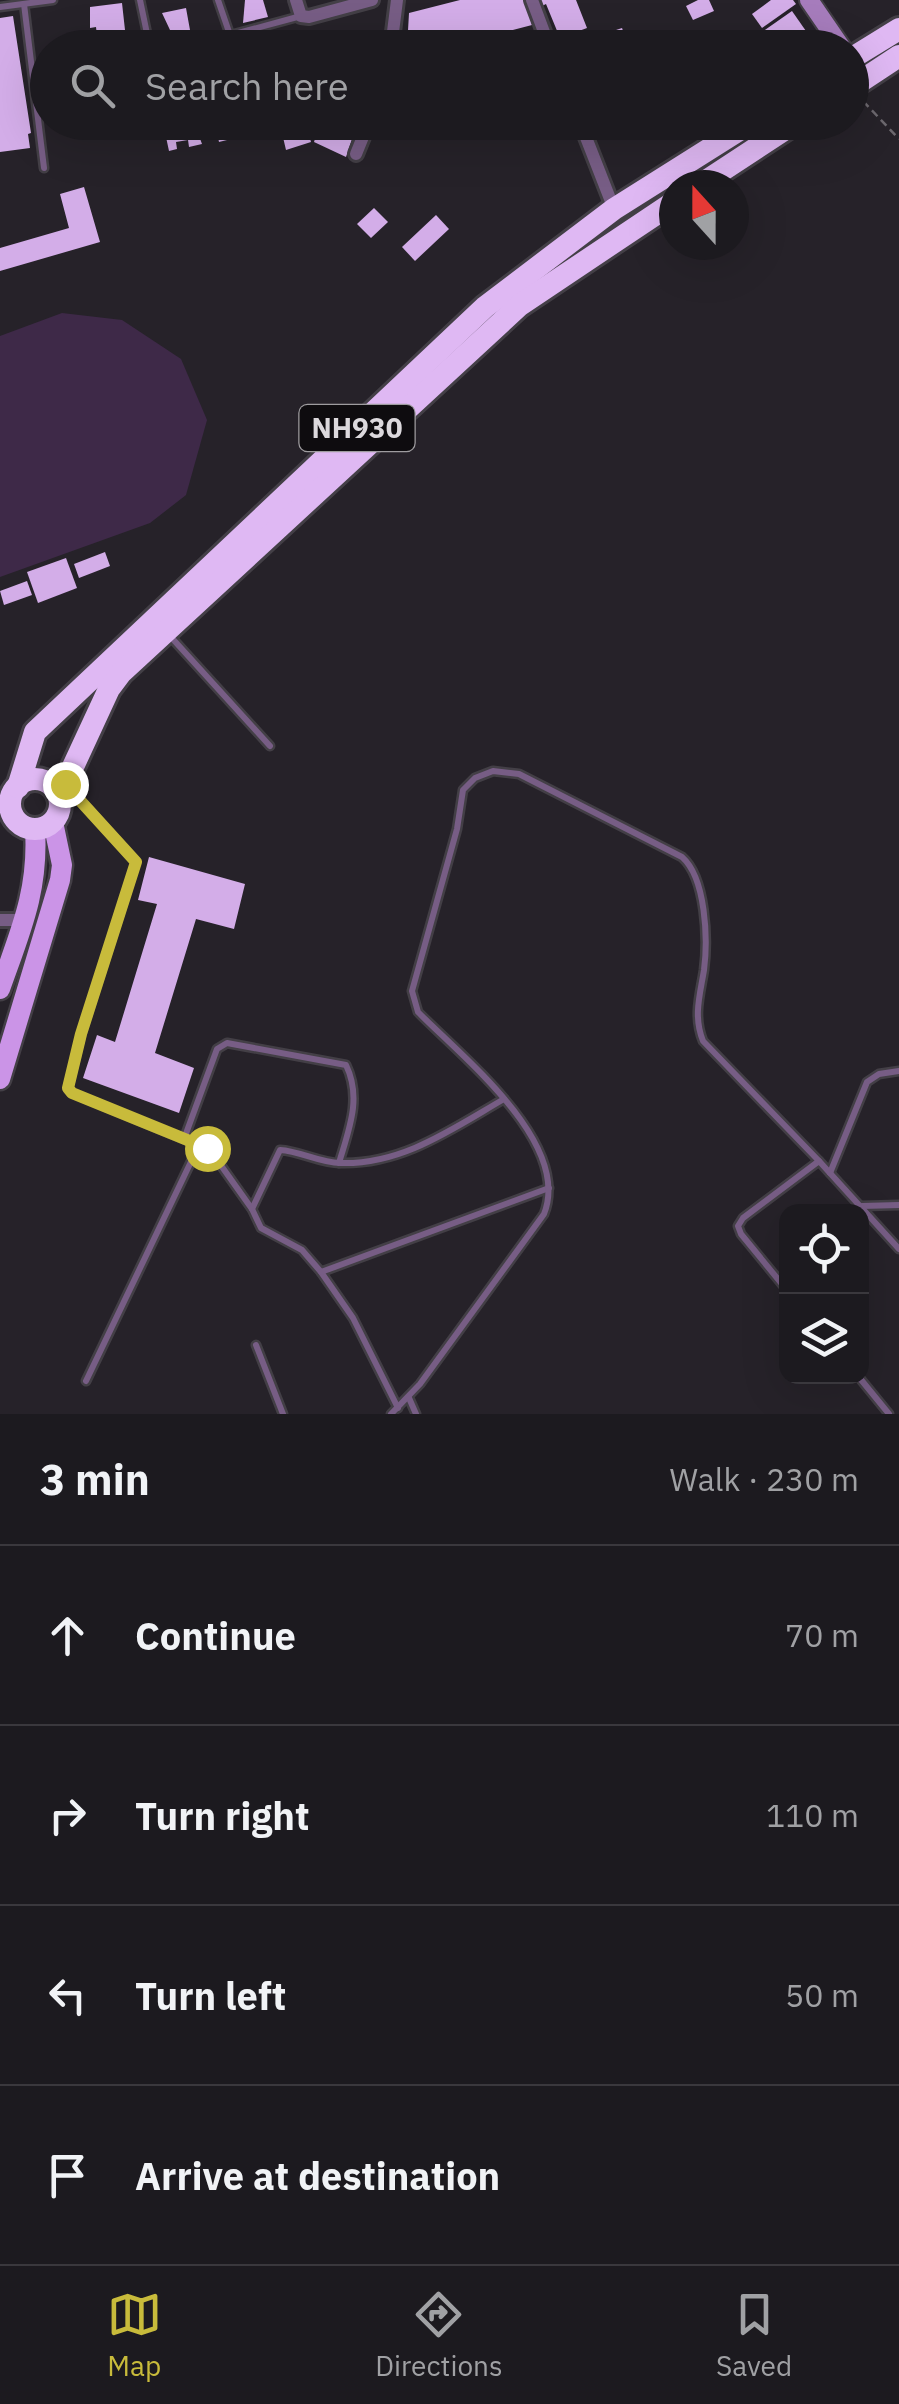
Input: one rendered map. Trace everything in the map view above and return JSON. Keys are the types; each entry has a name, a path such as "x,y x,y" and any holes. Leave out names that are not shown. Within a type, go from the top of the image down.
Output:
{"highway":[{"path":"869,62 899,29"},
{"path":"869,71 899,56"},
{"name":"NH930","path":"27,825 60,809 62,790 114,680 160,625 485,307 614,209 723,140"},
{"path":"723,170 769,140"},
{"name":"NH930","path":"10,792 35,732 520,305 659,212"},
{"path":"27,825 12,812 10,792 38,779 62,790"}],"main road":[{"path":"0,989 26,920 35,882 27,825"},
{"path":"0,1079 62,865 27,825"}],"street":[{"path":"296,0 301,16 372,0"},
{"path":"393,30 397,0"},
{"path":"532,0 543,30"},
{"path":"809,0 830,30"},
{"path":"356,154 362,140"},
{"path":"587,140 614,209"},
{"path":"0,920 26,920"}],"lane":[{"path":"0,7 54,0"},
{"path":"140,0 146,30"},
{"path":"218,0 228,30"},
{"path":"24,4 30,53"},
{"path":"249,30 301,16"},
{"path":"41,140 44,168"},
{"path":"160,625 270,746"},
{"path":"62,790 136,862 81,1034 68,1088 210,1150 261,1228 298,1247 322,1272 353,1318 394,1411 408,1398 544,1214 549,1188 528,1127 418,1012 412,991 457,829 462,790 475,778 502,770 535,782 691,865 697,875 704,926 704,968 697,1007 699,1032 712,1053 858,1204"},
{"path":"184,1139 216,1049 227,1043 346,1064 355,1105 339,1163"},
{"path":"830,1173 867,1082 879,1074 899,1071"},
{"path":"252,1209 280,1150 339,1163 407,1152 504,1099"},
{"path":"86,1381 200,1146"},
{"path":"779,1280 738,1226 743,1218 819,1161"},
{"path":"322,1272 549,1188"},
{"path":"869,1206 899,1205"},
{"path":"869,1216 899,1249"},
{"path":"256,1345 283,1414"},
{"path":"865,1384 890,1414 899,1409"},
{"path":"408,1398 416,1414"}],"path":[{"path":"869,96 899,139"}],"shaded area":[{"path":"62,313 122,320 181,359 207,420 186,495 150,523 0,577 0,336"}],"building":[{"path":"245,0 263,0 268,17 243,23"},
{"path":"460,0 526,0 532,25 513,30 408,30 409,13"},
{"path":"539,0 576,0 587,28 557,30 546,4 542,6"},
{"path":"709,0 714,11 693,20 686,6"},
{"path":"771,0 793,0 796,4 762,28 752,14"},
{"path":"122,3 125,30 90,28 90,7"},
{"path":"186,8 190,30 170,30 162,13"},
{"path":"792,11 805,30 765,30"},
{"path":"13,16 30,148 0,152 0,18"},
{"path":"167,140 188,140 176,142 177,149 169,151"},
{"path":"188,140 201,140 202,144 189,147"},
{"path":"284,140 310,140 311,142 286,150"},
{"path":"315,140 352,140 346,157"},
{"path":"84,187 100,242 0,271 0,248 69,228 60,194"},
{"path":"374,208 388,222 371,238 357,224"},
{"path":"436,215 449,229 415,261 402,247"},
{"path":"105,552 110,566 79,578 74,564"},
{"path":"66,558 77,588 38,603 27,572"},
{"path":"27,581 32,595 4,605 0,591"},
{"path":"149,857 245,884 234,929 196,919 155,1053 194,1068 179,1113 83,1078 97,1035 115,1042 157,904 138,900"}],"route":[{"path":"65,784 136,862 81,1034 68,1088 72,1093 207,1148"}]}
